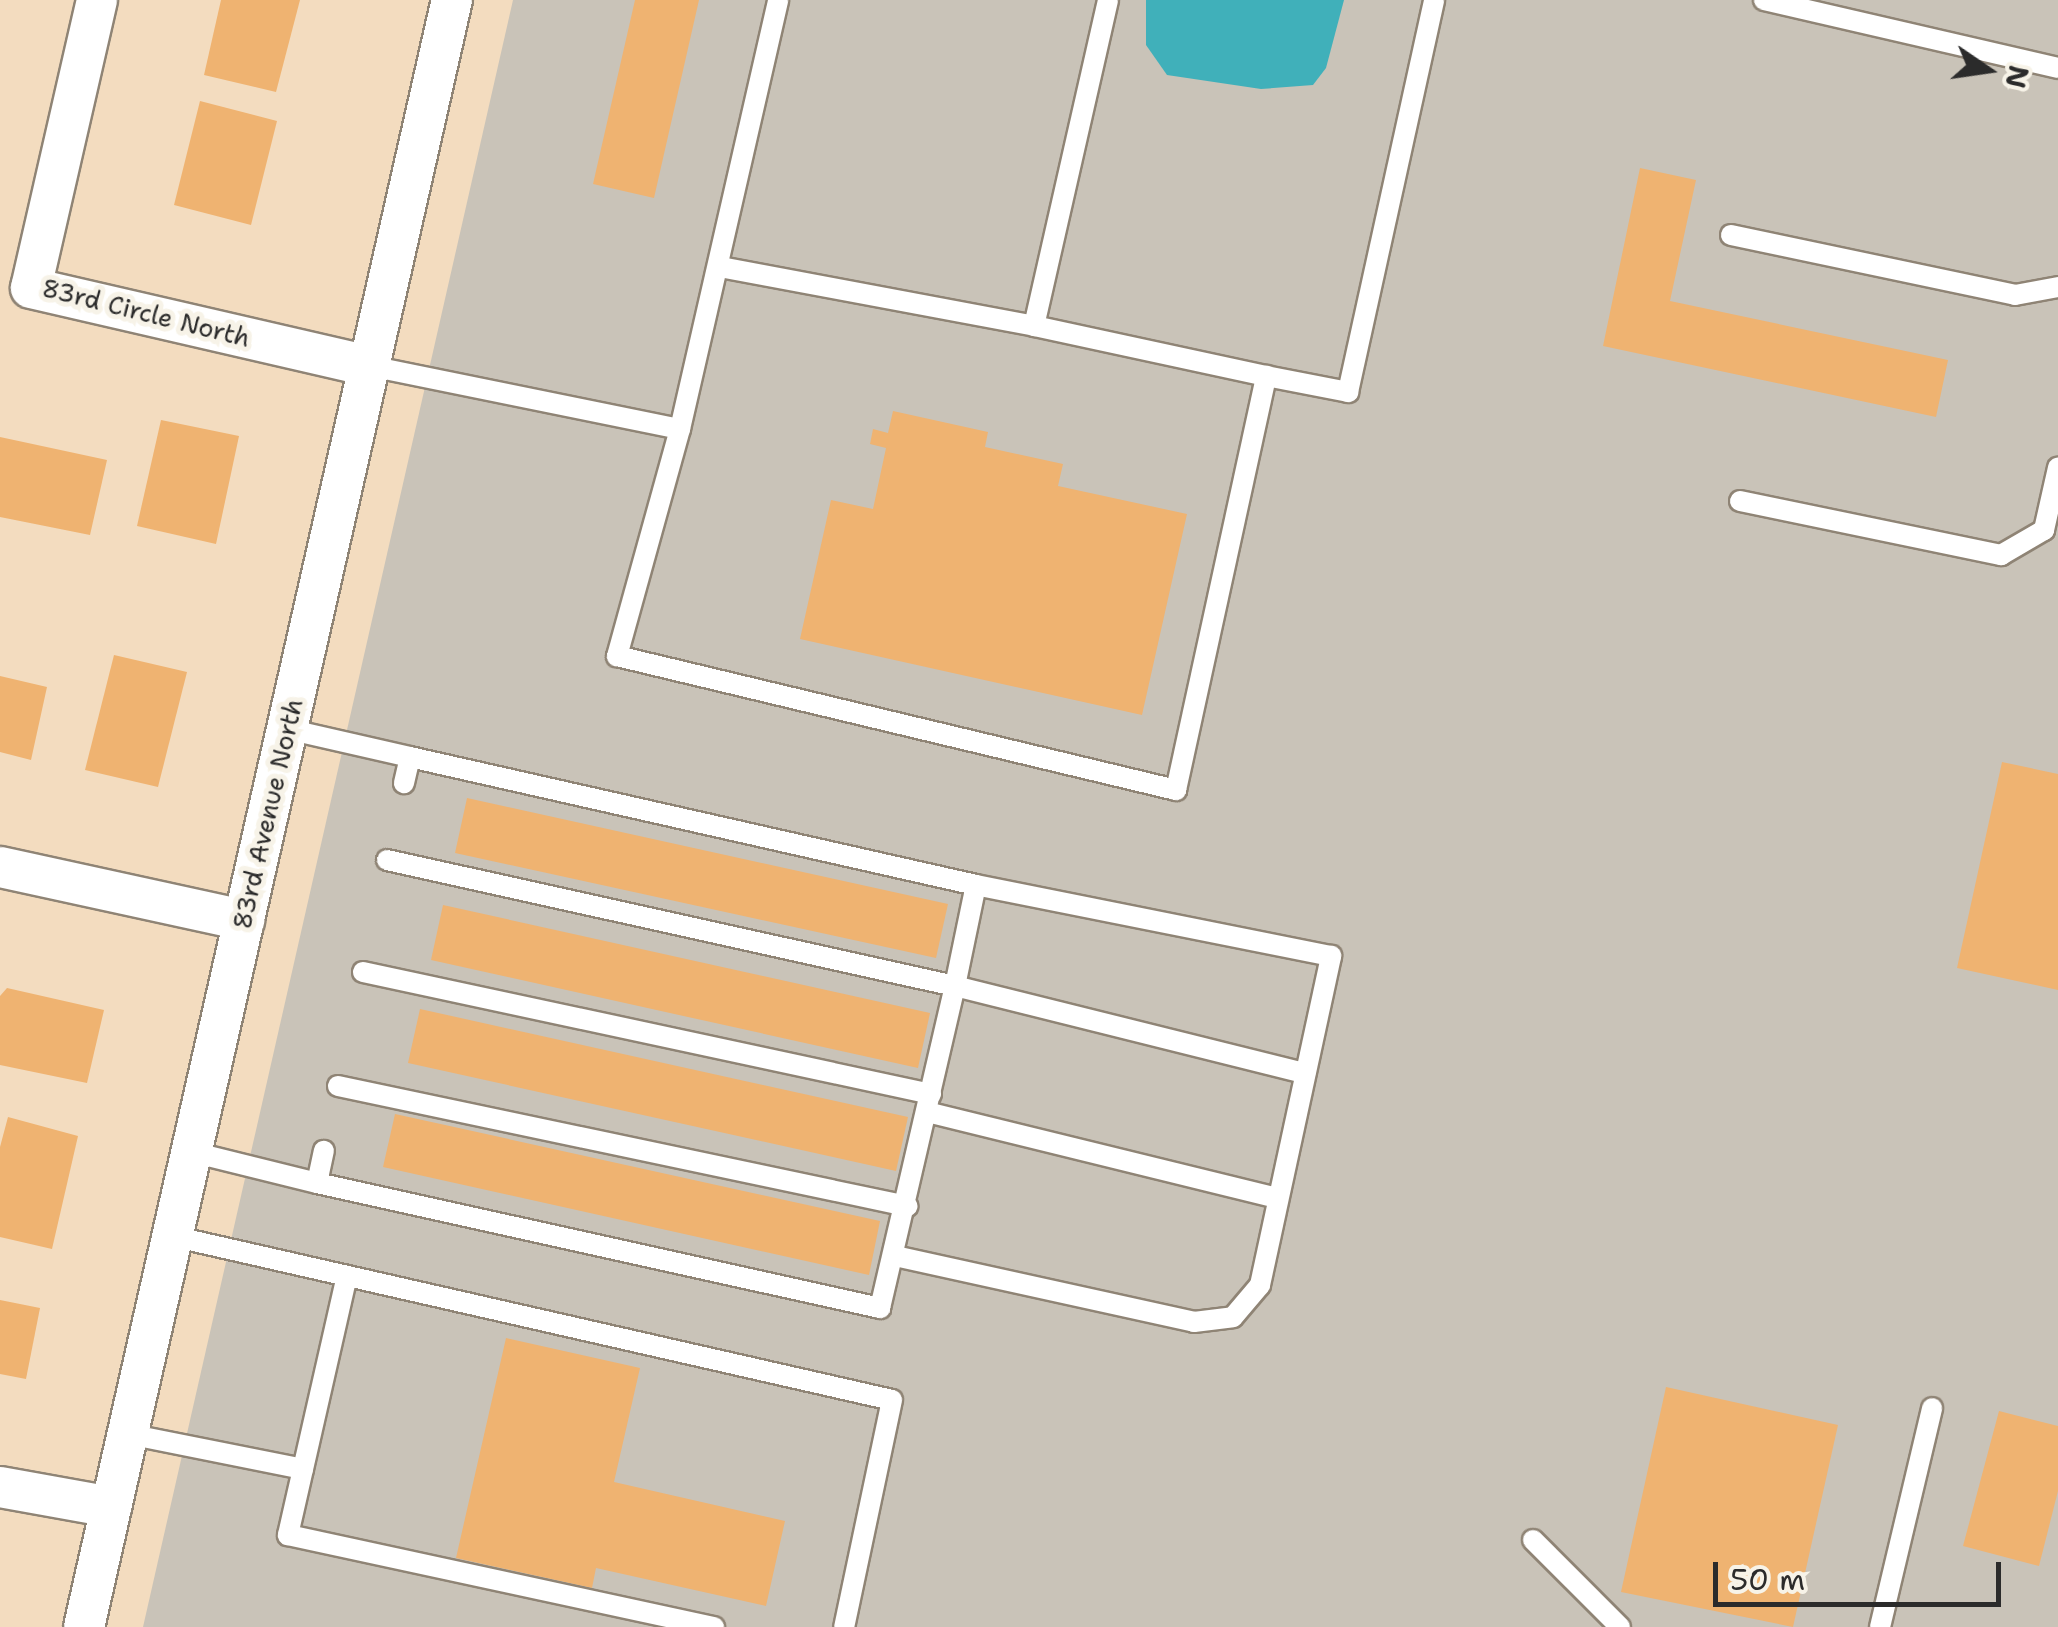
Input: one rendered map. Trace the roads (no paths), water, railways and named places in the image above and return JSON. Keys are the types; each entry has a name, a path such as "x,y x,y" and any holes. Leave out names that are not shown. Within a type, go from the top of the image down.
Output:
{"street":[{"name":"83rd Circle North","path":"97,0 31,288 370,366"},
{"name":"83rd Avenue North","path":"84,1627 452,0"},
{"path":"0,866 244,920"},
{"path":"0,1487 111,1507"}],"lane":[{"path":"778,0 680,429 616,656 1176,790 1266,376"},
{"path":"1034,326 1108,0"},
{"path":"720,267 1034,326 1348,392 1434,0"},
{"path":"1764,0 2058,68"},
{"path":"1732,235 2015,296 2058,287"},
{"path":"370,366 680,429"},
{"path":"1740,501 2002,555 2044,530 2058,468"},
{"path":"287,729 976,885 1331,956 1260,1285 1234,1316 1194,1322 895,1256"},
{"path":"404,783 410,756"},
{"path":"387,860 955,986 1305,1074"},
{"path":"192,1152 880,1308 907,1206 976,885"},
{"path":"363,972 929,1103 1278,1198"},
{"path":"338,1086 907,1206"},
{"path":"316,1183 324,1150"},
{"path":"172,1236 892,1400 844,1627"},
{"path":"347,1276 288,1535 714,1627"},
{"path":"1880,1627 1932,1408"},
{"path":"128,1434 304,1469"},
{"path":"1533,1540 1620,1627"}],"water":[{"path":"1146,0 1344,0 1326,68 1313,85 1261,89 1167,75 1146,45"}]}
